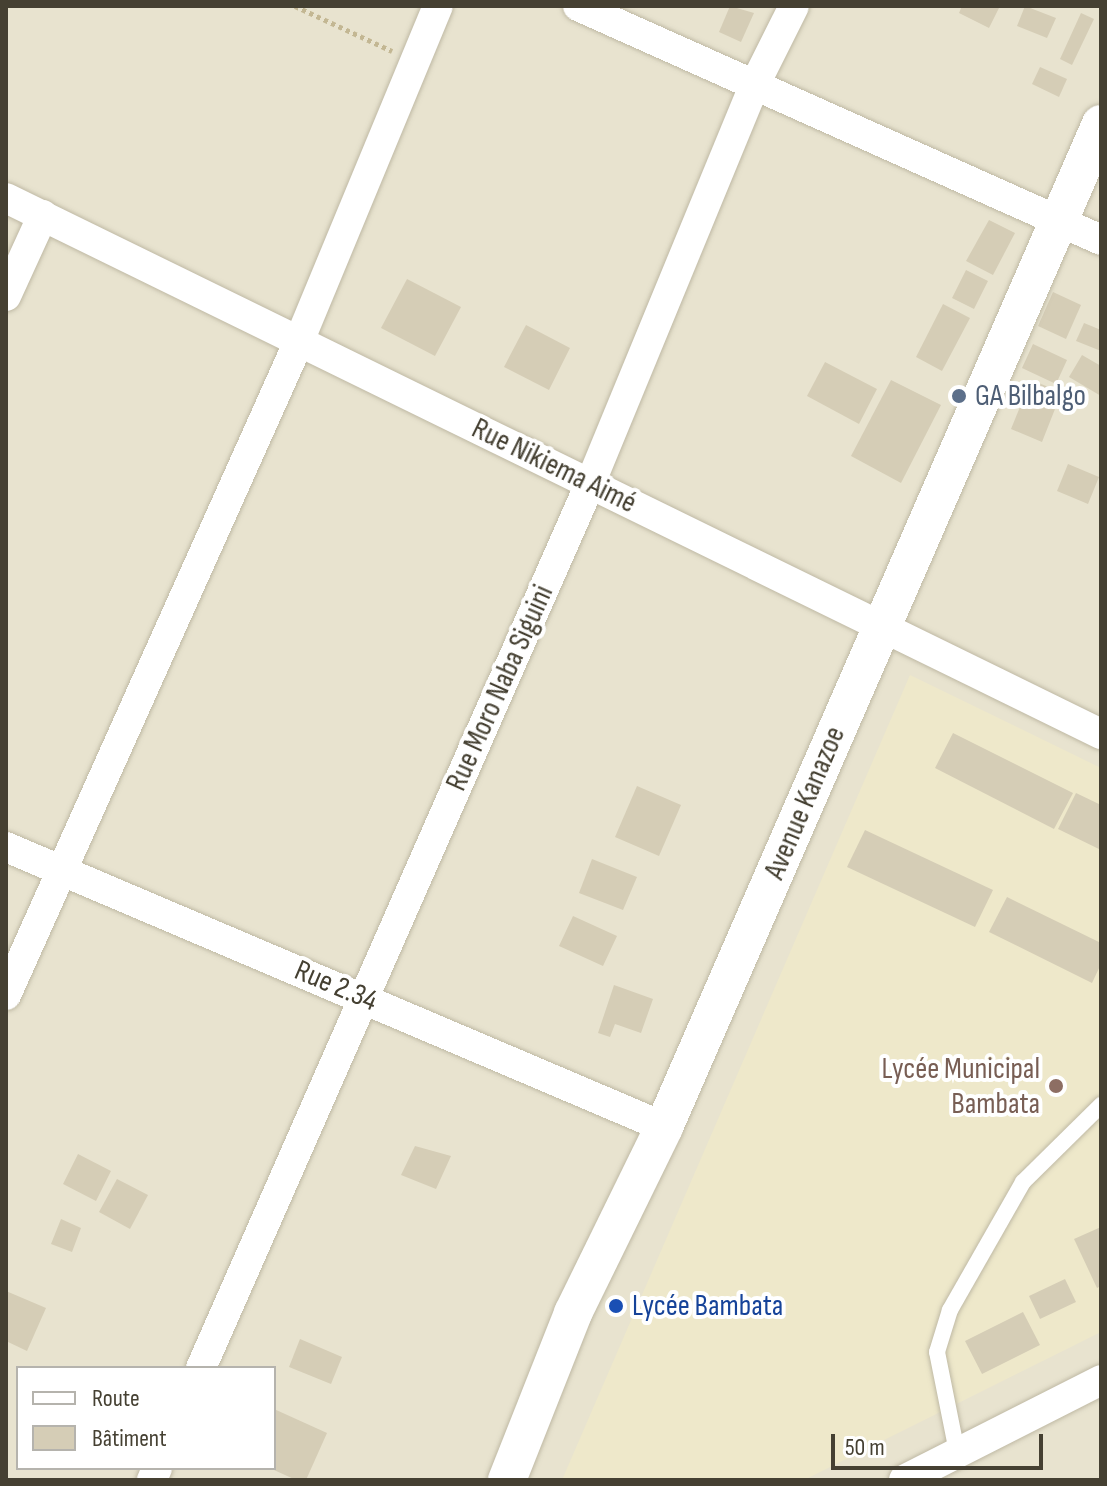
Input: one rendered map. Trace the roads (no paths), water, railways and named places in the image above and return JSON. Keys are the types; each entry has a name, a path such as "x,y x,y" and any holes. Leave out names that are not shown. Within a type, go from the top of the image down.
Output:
{"street":[{"path":"6,995 300,339 438,6"},
{"path":"578,6 1101,240"},
{"name":"Rue Moro Naba Siguini","path":"202,1366 590,484 755,84 794,6"},
{"name":"Avenue Kanazoe","path":"507,1480 573,1313 664,1127 1101,124"},
{"name":"Rue Nikiema Aimé","path":"6,198 882,626 1097,725"},
{"path":"6,296 43,215"},
{"name":"Rue 2.34","path":"6,847 664,1127"},
{"path":"904,1480 1101,1380"}],"lane":[{"path":"957,1452 937,1352 950,1310 1023,1182 1101,1105"}],"place":[{"name":"GA Bilbalgo","path":"959,396"},
{"name":"Lycée Municipal Bambata","path":"1056,1086"},
{"name":"Lycée Bambata","path":"616,1306"}]}
